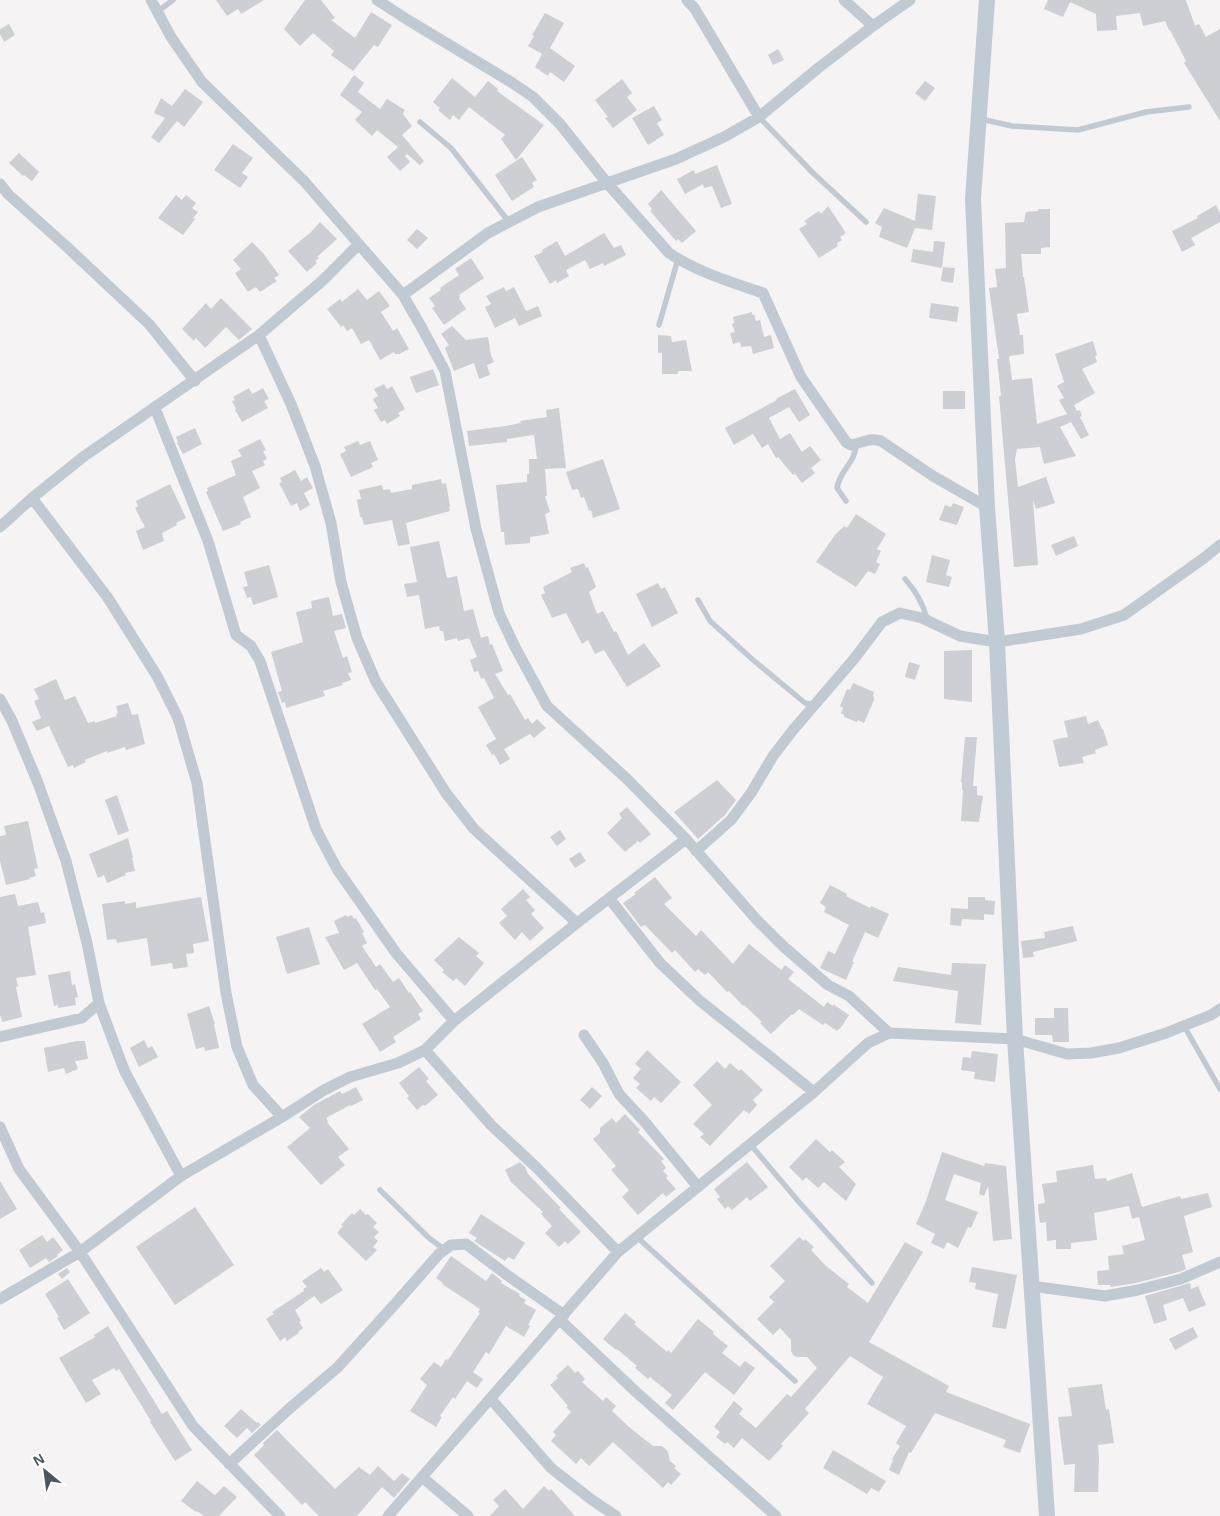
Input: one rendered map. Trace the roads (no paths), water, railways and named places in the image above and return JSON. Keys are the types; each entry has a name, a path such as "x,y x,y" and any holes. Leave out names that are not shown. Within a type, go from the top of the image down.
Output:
{"street":[{"path":"151,0 171,37 202,82 304,181 403,294 445,371 476,529 499,613 515,647 548,706 627,779 686,839 756,919 783,946 828,985 849,996 889,1033"},
{"path":"377,0 533,97 560,124 669,253 715,276 763,294 801,377 846,442 851,445 866,440 876,439 881,441 932,476 987,507"},
{"path":"687,0 695,9 759,117"},
{"path":"844,0 873,26"},
{"path":"403,294 488,233 538,207 692,152 724,138 759,117 817,69 910,0"},
{"path":"987,0 973,199 987,507 997,642 1015,1039 1030,1286 1047,1516"},
{"path":"0,184 9,195 149,324 195,380"},
{"path":"0,527 32,498 83,457 259,335 322,281 359,244"},
{"path":"259,335 291,404 315,466 334,539 341,582 357,638 376,682 446,793 474,829 576,923"},
{"path":"155,408 208,541 236,635 251,646 260,662 316,829 337,869 396,953 454,1021"},
{"path":"32,498 108,598 157,676 178,718 197,783 226,993 237,1047 253,1085 282,1117"},
{"path":"696,851 731,820 751,793 773,756 882,622 900,613 927,621 960,636 997,642 1081,629 1124,615 1220,545"},
{"path":"0,699 12,721 38,783 66,861 99,1003 125,1072 181,1176"},
{"path":"0,1299 80,1252 181,1176 324,1090 350,1077 398,1063 425,1050 454,1021 576,923 686,839"},
{"path":"609,898 660,963 699,1000 814,1092"},
{"path":"0,1037 82,1018 99,1003"},
{"path":"388,1516 618,1252 638,1238 814,1092 868,1043 889,1033 1015,1039 1067,1054 1091,1053 1119,1048 1184,1026 1211,1015 1220,1009"},
{"path":"584,1035 603,1063 619,1094 644,1121 698,1187"},
{"path":"425,1050 491,1125 537,1168 618,1252"},
{"path":"0,1128 19,1169 80,1252 193,1426 280,1516"},
{"path":"229,1464 338,1367 439,1254 451,1245 466,1244 562,1317 635,1391 776,1516"},
{"path":"1030,1286 1105,1296 1181,1279 1220,1262"},
{"path":"491,1399 551,1468 616,1516"},
{"path":"422,1477 468,1516"}],"lane":[{"path":"158,12 174,0"},
{"path":"979,118 1012,126 1078,130 1146,112 1189,107"},
{"path":"759,117 813,174 866,222"},
{"path":"420,122 451,148 509,222"},
{"path":"659,325 678,259"},
{"path":"846,501 837,488 839,477 856,452 856,444"},
{"path":"905,579 915,590 923,604 927,621"},
{"path":"698,600 710,621 805,703 814,705"},
{"path":"1184,1026 1220,1089"},
{"path":"750,1144 872,1283"},
{"path":"380,1190 429,1238 445,1250"},
{"path":"638,1238 795,1382"}]}
